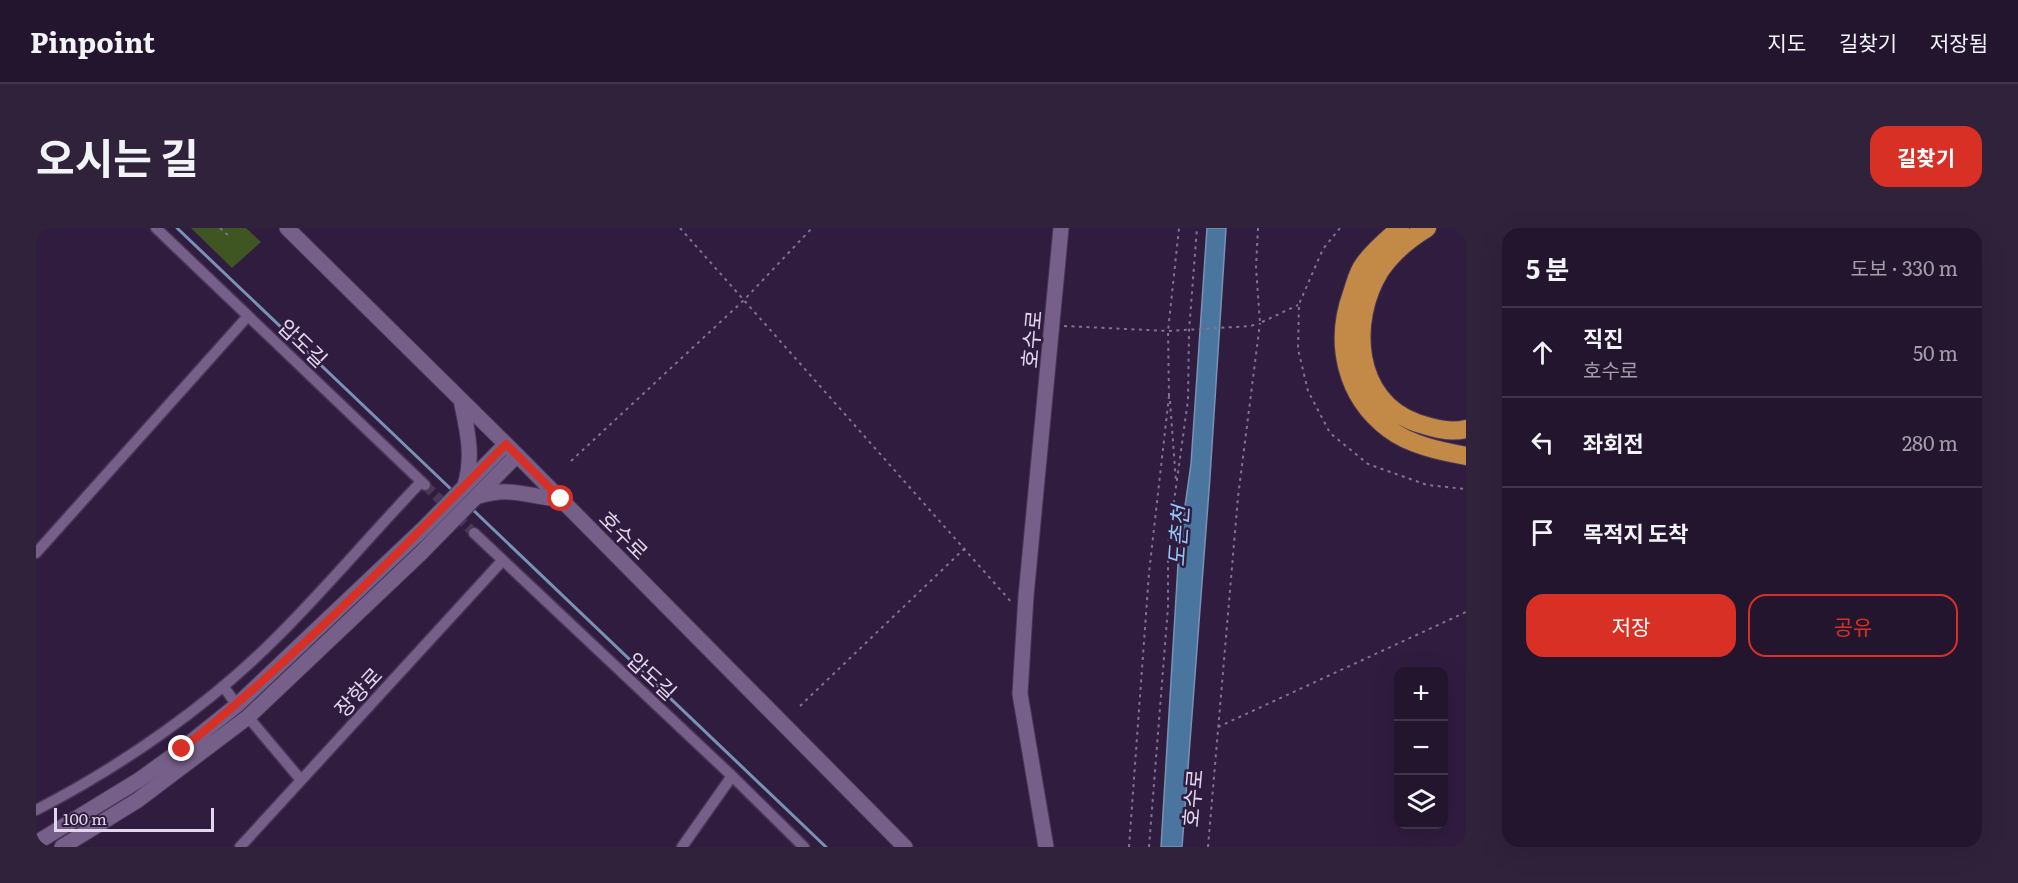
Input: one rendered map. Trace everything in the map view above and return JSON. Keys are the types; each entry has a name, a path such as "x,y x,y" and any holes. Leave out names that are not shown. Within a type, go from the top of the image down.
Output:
{"highway":[{"path":"1400,228 1363,265 1350,298 1343,332 1343,352 1348,371 1357,393 1389,429 1416,443 1466,456"},
{"path":"1427,228 1413,236 1396,251 1381,270 1371,289 1361,330 1361,349 1374,390 1389,406 1409,420 1435,429 1459,431 1466,429"}],"main road":[{"name":"호수로","path":"287,228 561,499 905,847"},
{"name":"호수로","path":"1046,847 1020,694 1061,228"},
{"path":"461,400 470,450 465,497"},
{"path":"62,847 138,800 248,717 350,621 512,450"},
{"path":"36,843 139,780 237,705 465,497 510,491 542,498 561,499"}],"street":[{"name":"압도길","path":"156,228 423,483 278,636 223,686"},
{"path":"36,553 248,316"},
{"name":"압도길","path":"474,533 732,776 804,847"},
{"name":"장항로","path":"240,847 502,561"},
{"path":"36,810 113,768 223,686 237,705"},
{"path":"248,717 302,780"},
{"path":"681,847 732,776"}],"path":[{"path":"220,228 230,237"},
{"path":"680,228 1025,617"},
{"path":"572,461 744,300 812,228"},
{"path":"1177,487 1169,396 1168,331 1179,228"},
{"path":"1149,847 1168,607 1168,545 1188,400 1197,228"},
{"name":"호수로","path":"1208,847 1238,497 1260,323 1256,267 1258,228"},
{"path":"1052,325 1168,331 1251,326 1299,304"},
{"path":"1129,847 1149,573 1169,396"},
{"path":"800,706 964,549"},
{"path":"1218,728 1466,612"}],"green space":[{"path":"191,228 246,228 261,242 232,268"}],"water":[{"path":"1207,228 1226,228 1210,477 1182,847 1161,847 1179,548 1191,464"}],"waterway":[{"path":"177,228 454,492"},
{"path":"472,509 826,847"}],"tunnel":[{"path":"425,485 474,533"}],"route":[{"path":"182,749 237,705 283,663 424,528 506,444 561,499"}],"water label":[{"name":"도촌천","path":"1177,536"}]}
